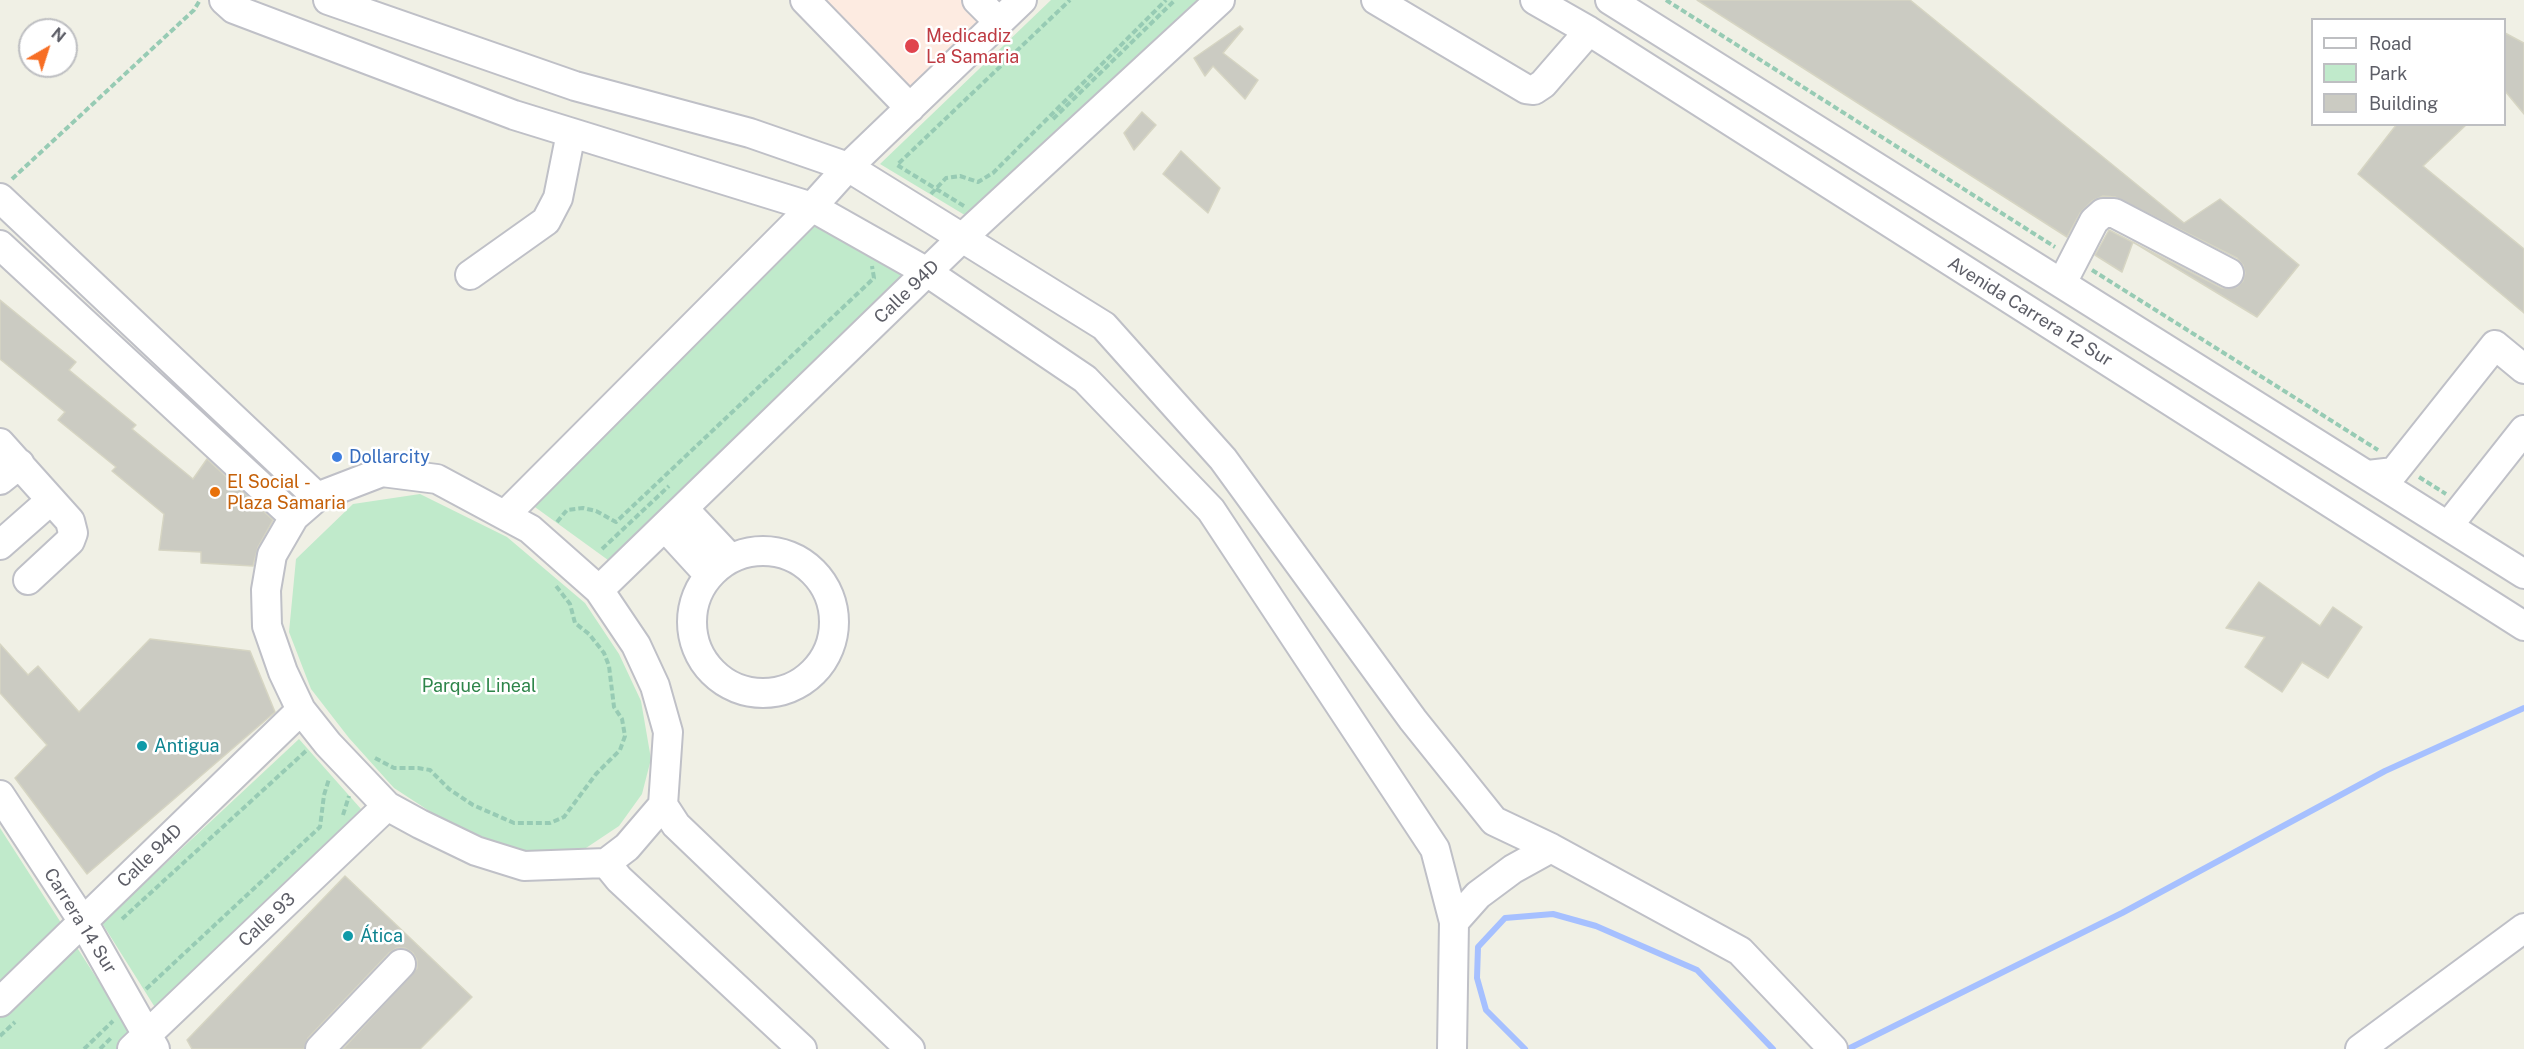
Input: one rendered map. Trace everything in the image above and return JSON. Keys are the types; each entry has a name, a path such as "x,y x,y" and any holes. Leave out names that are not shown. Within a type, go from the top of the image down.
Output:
{"street":[{"path":"224,0 234,9 514,115 812,207 927,272 1084,379 1211,510 1435,849 1454,922 1452,1049"},
{"path":"328,0 574,86 750,133 848,166 1104,326 1223,459 1413,720 1494,821 1551,848 1740,951 1833,1049"},
{"path":"805,0 910,108"},
{"path":"978,0 999,22"},
{"path":"506,514 812,207 848,166 1022,0"},
{"name":"Calle 94D","path":"599,590 963,237 1220,0"},
{"path":"1376,0 1526,89 1534,90 1543,84 1589,31"},
{"name":"Avenida Carrera 12 Sur","path":"1535,0 1589,31 2524,627"},
{"path":"1629,5 2062,283 2524,574"},
{"path":"363,58 358,47 362,34 369,25 380,20"},
{"path":"470,275 546,221 558,198 571,133"},
{"path":"5,189 316,497"},
{"path":"2062,283 2094,221 2103,213 2114,213 2229,273"},
{"path":"0,245 294,517"},
{"path":"2368,475 2394,472 2495,345 2524,369"},
{"path":"2448,526 2524,430"},
{"path":"0,443 10,472 51,500 70,521 73,532 70,541 28,580"},
{"path":"382,472 437,479 506,514 543,541 599,590 636,645 655,686 668,732 663,805 627,847 606,863 524,866 476,851 387,806 345,762 302,710 283,672 267,626 266,590 272,555 294,517 316,497 382,472"},
{"path":"0,545 51,500"},
{"path":"674,518 719,566"},
{"path":"759,550 789,555 814,571 831,597 835,627 827,656 808,679 781,692 750,693 722,682 701,660 691,631 693,601 719,566 759,550"},
{"name":"Calle 94D","path":"8,1011 89,932 302,710"},
{"name":"Carrera 14 Sur","path":"0,795 89,932 145,1044"},
{"path":"663,805 676,825 910,1049"},
{"name":"Calle 93","path":"145,1044 387,806"},
{"path":"1454,922 1478,895 1513,869 1551,848"},
{"path":"606,863 619,879 802,1049"},
{"path":"2360,1049 2524,928"},
{"path":"320,1049 401,964"}],"path":[{"path":"5,189 194,10 200,0"},
{"path":"973,198 964,206 897,165 1070,0"},
{"path":"934,189 946,178 960,176 978,182 993,173 1166,0"},
{"path":"989,182 1175,0"},
{"path":"543,541 567,510 583,508 596,511 616,522 874,278 873,261"},
{"path":"152,982 320,826 324,795 331,776 361,751 394,768 430,770 449,789 473,805 514,823 550,823 564,816 596,774 620,750 625,736 622,719 614,707 609,666 604,653 589,634 575,622 570,604 555,584"},
{"path":"89,932 307,749"},
{"path":"0,1036 8,1011"}],"shaded area":[{"name":"Medicadiz La Samaria","path":"820,0 1009,0 910,91"}],"green space":[{"path":"1051,0 1197,0 968,217 880,164"},
{"path":"818,223 905,275 608,560 528,502"},
{"name":"Parque Lineal","path":"420,494 507,537 585,603 619,654 641,701 651,759 642,794 619,826 580,852 539,856 463,833 394,788 349,738 311,689 289,632 296,559 353,504"},
{"path":"299,739 361,809 156,1009 102,923"},
{"path":"0,828 130,1030 139,1049 0,1049"}],"building":[{"path":"1697,0 1910,0 2184,223 2220,199 2299,265 2257,317 2136,244 2222,288 2237,287 2243,281 2245,273 2243,265 2237,258 2115,197 2103,196 2092,201 2080,213 2067,237"},
{"path":"1240,26 1243,29 1223,53 1258,80 1245,99 1213,66 1205,76 1194,58"},
{"path":"2506,34 2524,43 2524,114 2506,92"},
{"path":"1142,112 1156,125 1134,150 1124,133"},
{"path":"2395,126 2465,126 2423,166 2524,249 2524,313 2358,174"},
{"path":"1181,151 1220,188 1208,213 1163,174"},
{"path":"2109,230 2133,242 2122,272 2095,255"},
{"path":"0,300 76,362 69,370 136,425 132,429 193,479 207,459 273,520 258,547 253,566 201,563 201,552 159,550 164,514 112,471 116,467 58,420 65,412 0,359"},
{"path":"2259,582 2320,626 2333,607 2362,627 2328,678 2302,662 2282,692 2245,667 2265,637 2226,628"},
{"name":"Antigua","path":"150,639 250,651 275,712 87,874 15,778 47,745 0,693 0,644 28,675 38,666 79,712"},
{"name":"Ática","path":"345,876 472,997 420,1049 343,1049 417,968 417,960 413,953 405,948 397,948 389,953 308,1038 304,1049 192,1049 187,1040"}],"waterway":[{"path":"1848,1049 2122,913 2385,771 2524,708"},
{"path":"1525,1049 1486,1010 1477,978 1478,947 1505,918 1553,914 1596,926 1697,970 1773,1049"}],"place":[{"name":"Medicadiz La Samaria","path":"912,46"},
{"name":"Dollarcity","path":"337,457"},
{"name":"El Social - Plaza Samaria","path":"215,492"},
{"name":"Antigua","path":"142,746"},
{"name":"Ática","path":"348,936"}]}
